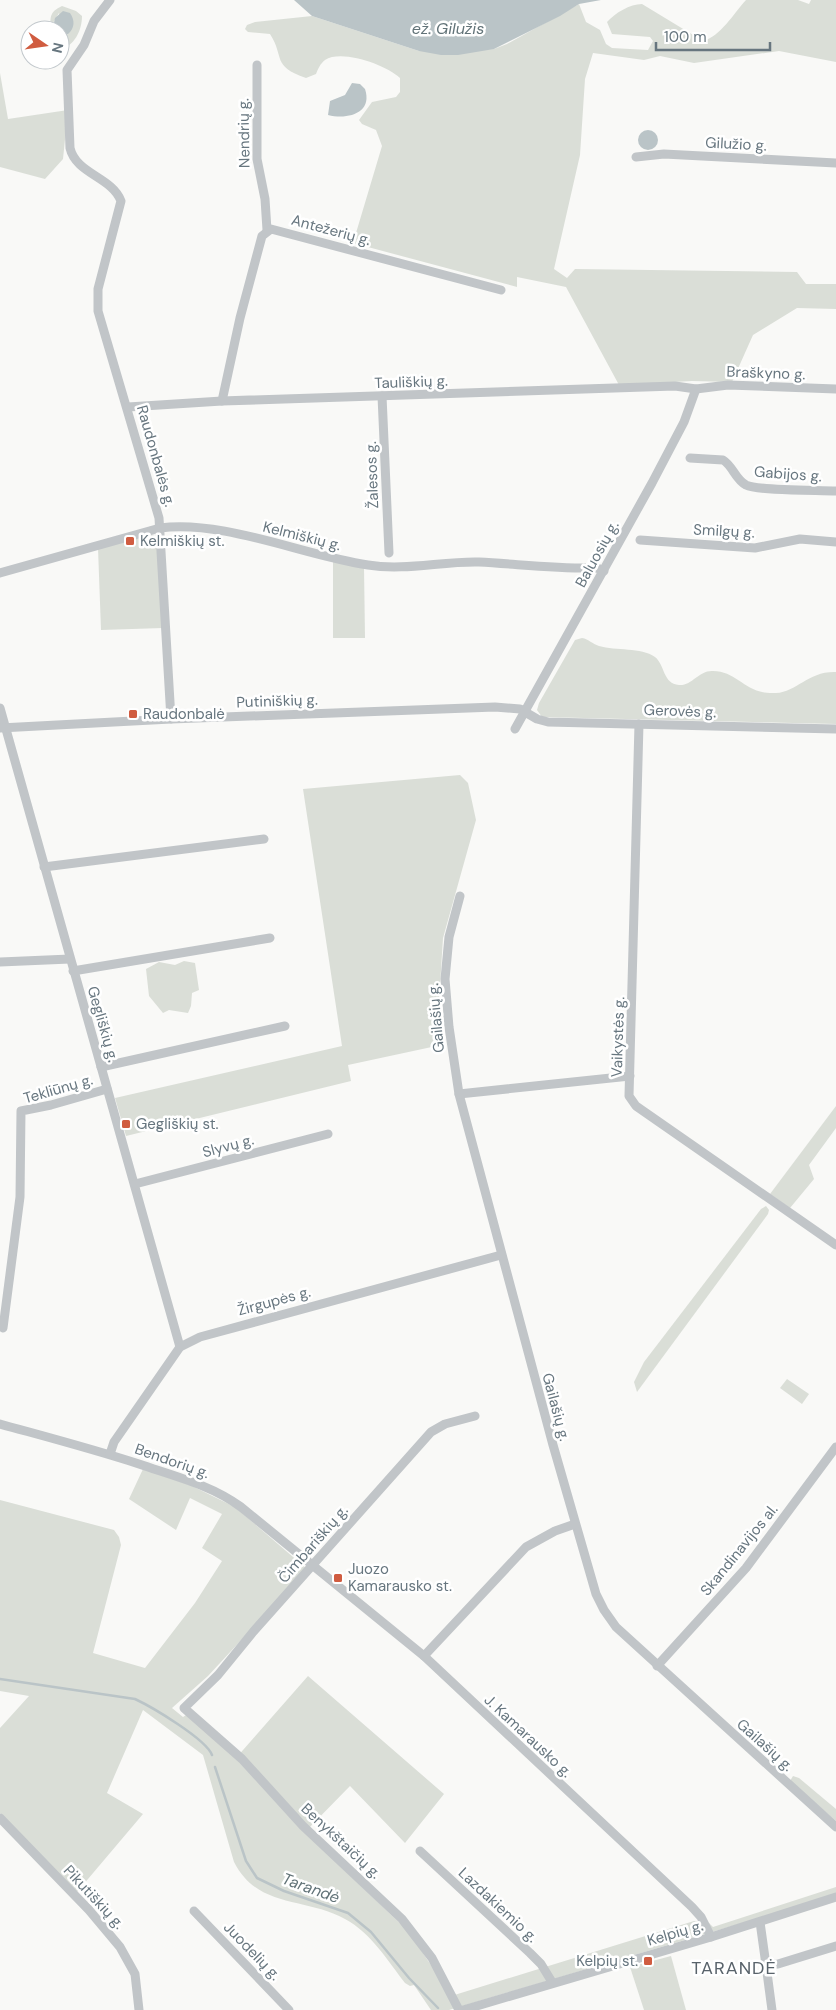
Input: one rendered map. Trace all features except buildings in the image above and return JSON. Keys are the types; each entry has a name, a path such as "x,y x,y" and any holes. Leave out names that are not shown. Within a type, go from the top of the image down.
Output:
{"street":[{"name":"Raudonbalės g.","path":"110,0 94,21 84,45 71,61 67,70 66,88 72,157 114,189 121,200 97,298 98,311 158,513 172,719"},
{"name":"Nendrių g.","path":"257,65 257,159 265,199 267,230"},
{"name":"Gilužio g.","path":"636,157 664,154 836,163"},
{"name":"Antežerių g.","path":"222,401 247,290 262,236 267,230 276,229 502,290"},
{"name":"Braškyno g.","path":"696,389 728,385 836,390"},
{"name":"Tauliškių g.","path":"128,407 222,401 675,386 696,389"},
{"name":"Baluosių g.","path":"516,729 684,422 696,389"},
{"name":"Žalesos g.","path":"382,396 389,553"},
{"name":"Gabijos g.","path":"690,458 723,460 727,462 737,479 747,486 754,488 836,491"},
{"name":"Kelmiškių g.","path":"0,573 160,528 178,525 197,527 371,566 478,562 604,571"},
{"name":"Smilgų g.","path":"640,540 755,548 800,539 836,542"},
{"name":"Putiniškių g.","path":"3,727 495,707 514,708 525,712"},
{"name":"Gegliškių g.","path":"0,708 3,727 180,1347"},
{"name":"Gerovės g.","path":"525,712 548,722 836,729"},
{"name":"Vaikystės g.","path":"640,724 629,1096 636,1106 836,1244"},
{"path":"44,867 264,839"},
{"name":"Gailašių g.","path":"460,896 449,937 445,980 449,1027 459,1094 574,1524 596,1594 616,1627 836,1827"},
{"path":"73,971 270,938"},
{"path":"0,962 70,959"},
{"path":"101,1067 285,1026"},
{"path":"459,1094 630,1076"},
{"name":"Tekliūnų g.","path":"3,1328 20,1197 21,1111 51,1105 107,1089"},
{"name":"Slyvų g.","path":"135,1184 328,1134"},
{"name":"Žirgupės g.","path":"110,1454 114,1442 180,1347 200,1337 224,1329 501,1255"},
{"name":"Čimbariškių g.","path":"184,1708 218,1675 431,1432 445,1424 475,1416"},
{"name":"Bendorių g.","path":"0,1424 110,1454 173,1475 226,1496 300,1557 314,1564"},
{"name":"Skandinavijos al.","path":"657,1666 746,1568 836,1447"},
{"path":"424,1656 526,1547 555,1530 574,1524"},
{"name":"J. Kamarausko g.","path":"314,1564 424,1656 692,1907 701,1917 711,1937"},
{"name":"Benykštaičių g.","path":"184,1708 242,1760 303,1826 402,1919 432,1958 459,2010"},
{"name":"Pikutiškių g.","path":"0,1818 89,1910 120,1947 135,1974 140,2010"},
{"name":"Lazdakiemio g.","path":"420,1851 530,1953 541,1964 552,1982"},
{"name":"Kelpių g.","path":"463,2010 836,1898"},
{"name":"Juodelių g.","path":"194,1911 289,2010"},
{"path":"760,1922 772,2010"},
{"path":"766,1965 778,1964 836,1946"}],"shaded area":[{"path":"746,0 798,0 809,4 811,0 836,0 836,62 779,51 694,63 660,56 644,60 593,53 585,79 580,155 554,269 567,278 575,269 797,272 806,284 836,284 836,309 797,308 753,335 732,382 692,381 619,385 566,287 517,277 517,287 353,243 382,146 376,130 362,124 359,120 372,102 396,97 400,92 400,78 375,64 353,57 342,56 325,60 320,65 316,74 306,78 295,74 283,65 270,34 248,32 245,29 247,25 255,22 312,16 419,51 494,49 507,44 579,4 586,22 600,30 606,44 612,48 648,50 653,41 650,37 612,34 607,22 623,10 642,4 703,41 721,30"},
{"path":"62,6 76,11 82,16 79,32 70,44 70,20 61,20 59,13 55,20 51,20 55,11"},
{"path":"0,73 8,119 68,110 63,159 45,179 0,167"},
{"path":"152,535 157,537 163,628 101,630 98,548"},
{"path":"333,561 364,567 365,638 333,638"},
{"path":"582,638 599,646 636,650 649,654 658,660 667,678 674,684 679,685 684,685 708,671 713,671 722,672 749,687 765,693 776,693 790,689 818,675 836,672 836,724 542,717 537,710 539,703 575,640"},
{"path":"460,775 468,783 476,820 443,938 438,1017 441,1045 348,1065 351,1081 126,1136 115,1098 342,1046 303,789"},
{"path":"184,961 195,963 199,990 192,993 191,1006 188,1013 169,1010 163,1013 149,996 146,969 159,962 175,965"},
{"path":"836,1106 836,1128 809,1165 814,1179 790,1208 770,1194"},
{"path":"766,1206 769,1210 768,1214 637,1392 634,1382 644,1362 761,1209"},
{"path":"787,1379 809,1394 802,1404 780,1388"},
{"path":"143,1469 190,1485 235,1507 307,1569 208,1676 172,1708 183,1717 186,1715 236,1758 308,1676 444,1794 405,1843 350,1786 305,1832 408,1931 439,1977 448,1997 694,1921 709,1923 713,1927 836,1887 836,1895 449,2010 431,2010 414,1985 410,1986 405,1983 371,1940 354,1925 330,1912 269,1895 256,1888 244,1877 234,1862 203,1755 143,1710 107,1793 143,1814 77,1892 0,1813 0,1728 29,1696 0,1691 0,1500 114,1530 119,1537 121,1545 93,1653 145,1668 195,1603 222,1561 202,1548 222,1514 190,1498 176,1530 129,1499"},
{"path":"793,1776 799,1778 836,1809 836,1821 790,1781"},
{"path":"671,1956 686,2010 644,2010 630,1967"}],"water":[{"name":"ež. Gilužis","path":"294,0 601,0 579,4 560,16 494,49 458,55 441,55 419,51 312,16"},
{"path":"63,11 70,13 73,18 72,29 70,32 70,20 55,20"},
{"path":"352,83 360,84 365,89 367,97 362,109 351,115 328,115 330,101 345,95"},
{"path":"648,130 655,133 658,140 655,147 648,150 641,147 638,140 641,133"}],"waterway":[{"name":"Tarandė","path":"0,1679 135,1699 189,1732 208,1748 212,1755"},
{"name":"Tarandė","path":"215,1767 246,1861 257,1878 284,1891 348,1913 371,1932 409,1978 438,2008"}],"place":[{"name":"Kelmiškių st.","path":"130,541"},
{"name":"Raudonbalė","path":"133,714"},
{"name":"Gegliškių st.","path":"126,1124"},
{"name":"Juozo Kamarausko st.","path":"338,1578"},
{"name":"Kelpių st.","path":"648,1961"}],"district":[{"name":"TARANDĖ","path":"734,1968"}]}
